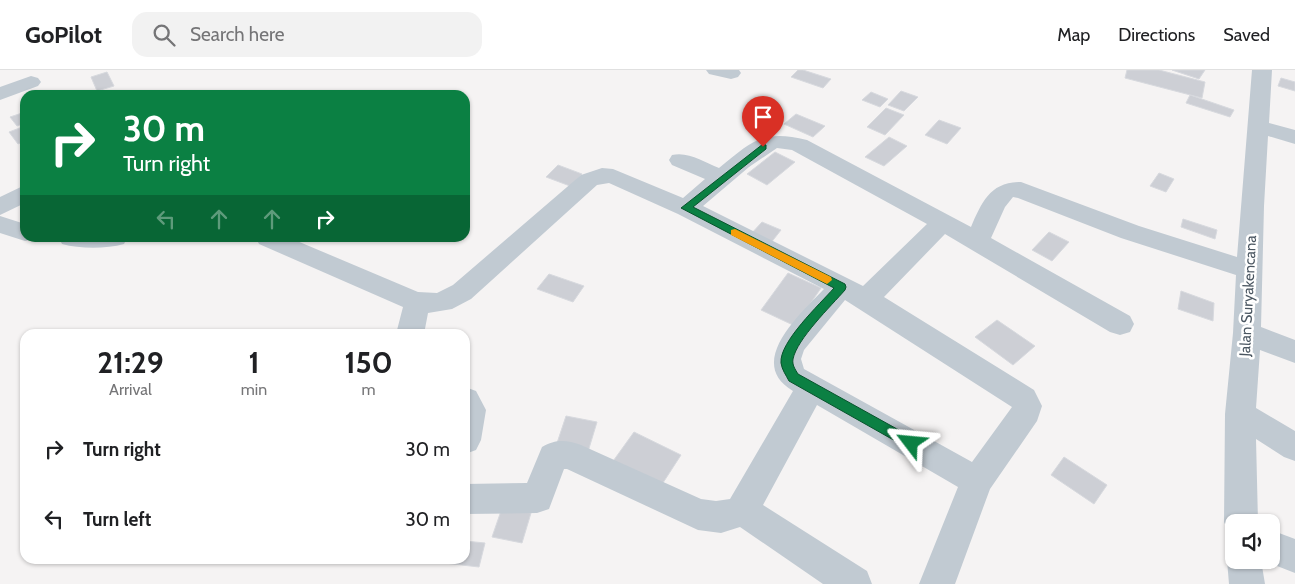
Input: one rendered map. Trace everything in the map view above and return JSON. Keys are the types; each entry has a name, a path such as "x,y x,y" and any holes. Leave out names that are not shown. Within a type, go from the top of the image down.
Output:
{"street":[{"name":"Jalan Suryakencana","path":"1241,514 1240,414 1248,333 1249,270 1262,70"},
{"path":"0,94 32,82"},
{"path":"1258,127 1295,137"},
{"path":"686,208 763,147 771,142 788,142 799,145 943,222 1120,324"},
{"path":"680,160 722,178"},
{"path":"277,242 418,302 441,304 462,292 594,177 613,176 686,208 854,293 1020,397 1025,403 1026,412 977,481 938,584"},
{"path":"976,241 1003,193 1009,190 1020,190 1130,232 1249,270"},
{"path":"0,207 20,197"},
{"path":"943,222 792,344 787,361 789,370 794,377 977,481"},
{"path":"0,224 20,231"},
{"path":"410,329 418,302"},
{"path":"1248,333 1295,352"},
{"path":"470,499 538,498 553,457 560,453 570,455 698,514 711,517 726,517 742,510 811,387"},
{"path":"1240,414 1295,447"},
{"path":"742,510 854,584"},
{"path":"1280,550 1295,556"},
{"path":"1245,569 1247,584"}],"building":[{"path":"798,70 831,79 823,88 791,77"},
{"path":"1127,70 1159,70 1205,82 1202,98 1125,78"},
{"path":"1172,70 1205,70 1199,79"},
{"path":"107,72 114,86 97,90 91,77"},
{"path":"1281,78 1295,82 1295,91 1278,86"},
{"path":"901,91 918,97 904,111 888,105"},
{"path":"871,92 888,99 880,107 862,100"},
{"path":"1190,95 1234,110 1230,117 1186,103"},
{"path":"886,108 904,115 885,135 867,127"},
{"path":"20,114 20,125 17,126 10,117"},
{"path":"796,114 825,126 813,137 784,124"},
{"path":"939,120 961,128 947,144 925,135"},
{"path":"20,128 20,143 18,144 9,132"},
{"path":"889,137 907,146 884,166 865,157"},
{"path":"775,152 795,162 767,185 747,174"},
{"path":"558,165 582,174 570,186 546,177"},
{"path":"1159,173 1174,179 1166,192 1150,186"},
{"path":"1183,219 1217,230 1215,239 1181,227"},
{"path":"762,222 781,230 770,244 750,235"},
{"path":"1049,232 1069,242 1052,261 1032,250"},
{"path":"788,273 821,288 795,326 761,310"},
{"path":"549,274 584,286 573,302 537,289"},
{"path":"1181,291 1214,303 1213,321 1178,309"},
{"path":"997,320 1035,346 1013,365 975,337"},
{"path":"566,416 597,422 587,455 555,449"},
{"path":"634,432 681,455 659,489 611,464"},
{"path":"1064,457 1107,485 1094,504 1051,475"},
{"path":"502,508 531,513 522,543 492,537"},
{"path":"470,542 485,543 479,567 453,564 470,564"}],"slow traffic":[{"path":"735,233 827,280"}],"route":[{"path":"763,147 686,208 841,287 792,344 787,361 789,370 794,377 911,443"}]}
